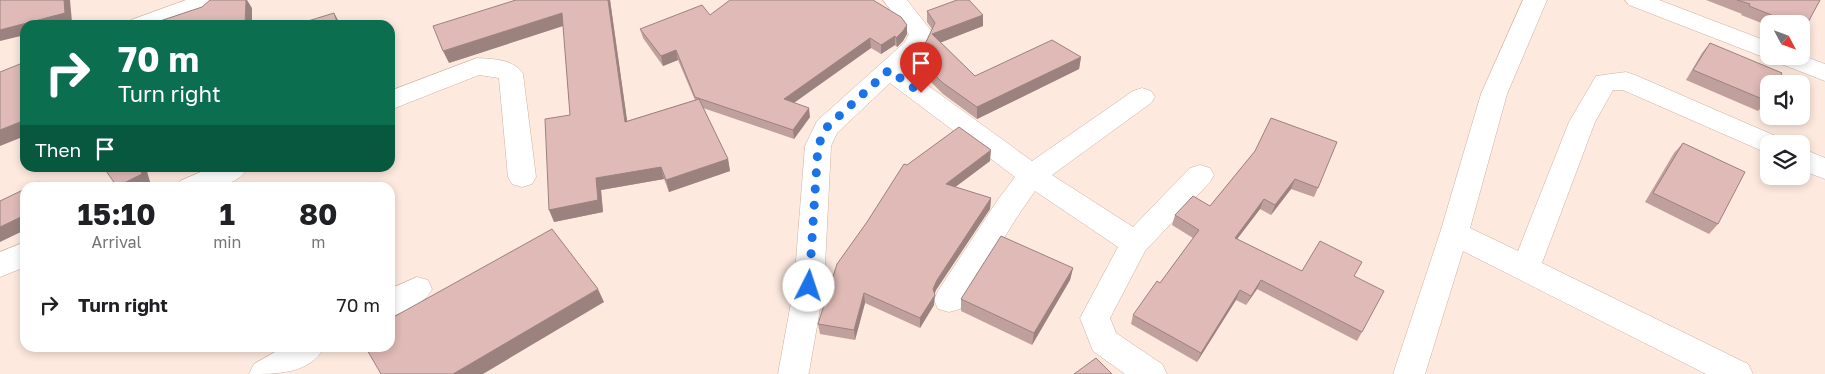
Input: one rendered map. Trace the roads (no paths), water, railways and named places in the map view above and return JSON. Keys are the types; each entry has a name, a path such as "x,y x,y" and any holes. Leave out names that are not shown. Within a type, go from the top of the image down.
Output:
{"street":[{"path":"154,20 209,0"},
{"path":"793,372 809,286 818,146 826,128 916,46 921,33 895,0"},
{"path":"1410,374 1454,233 1494,94 1535,0"},
{"path":"1637,0 1760,48"},
{"path":"1804,65 1825,73"},
{"path":"395,100 477,66 498,68 511,74 522,177"},
{"path":"889,70 1032,175 1135,243"},
{"path":"1526,267 1582,122 1605,82 1626,80 1760,140"},
{"path":"949,300 1007,209 1032,175 1142,97"},
{"path":"1810,162 1825,169"},
{"path":"203,182 225,172"},
{"path":"1151,374 1104,342 1095,318 1135,243 1200,175"},
{"path":"1454,233 1526,267 1737,374"},
{"path":"0,266 20,256"},
{"path":"395,301 417,289"},
{"path":"265,374 301,352"}]}
